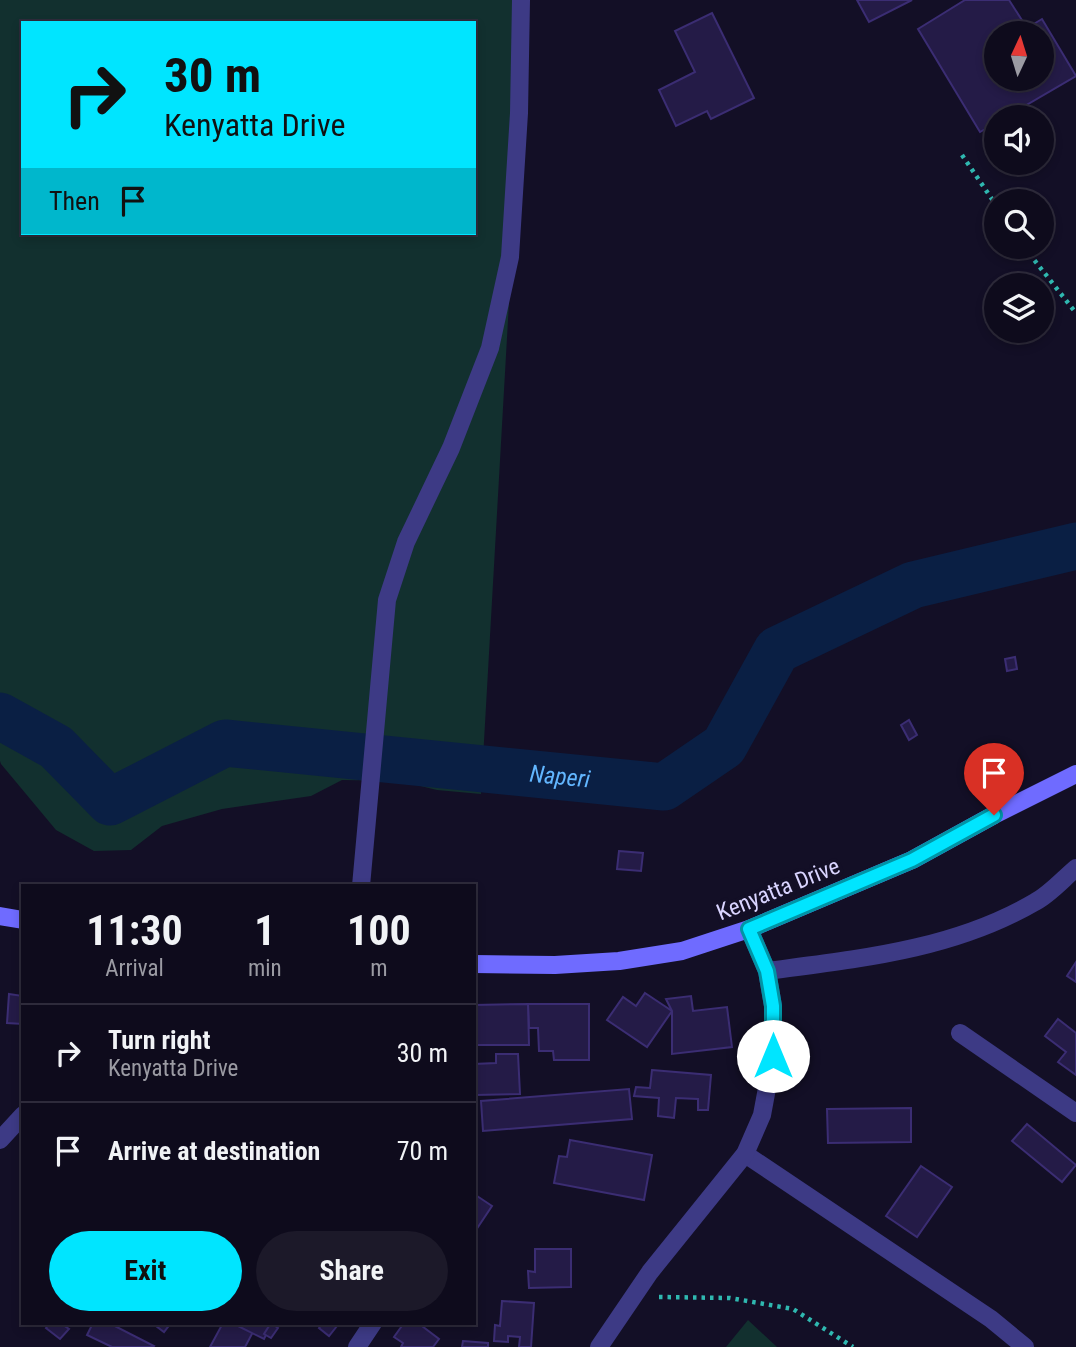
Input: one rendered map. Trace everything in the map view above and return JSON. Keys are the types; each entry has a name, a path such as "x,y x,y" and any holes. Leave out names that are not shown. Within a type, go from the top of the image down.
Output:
{"main road":[{"name":"Kenyatta Drive","path":"476,964 555,965 619,961 682,951 749,929 912,860 1076,774"},
{"path":"0,916 21,920"}],"street":[{"path":"361,884 387,600 406,542 451,448 489,348 510,257 519,113 521,0"},
{"path":"767,971 867,958 985,928 1037,901 1076,868"},
{"path":"599,1347 650,1272 746,1154 762,1115 773,1056 773,1006 767,971 749,929"},
{"path":"960,1033 1076,1113"},
{"path":"0,1140 21,1117"},
{"path":"746,1154 991,1319 1025,1347"},
{"path":"357,1347 372,1325"}],"path":[{"path":"962,155 985,189"},
{"path":"1033,259 1076,313"},
{"path":"634,1296 730,1298 793,1309 853,1347"}],"green space":[{"path":"0,0 525,0 481,794 437,790 400,781 342,780 311,796 222,809 162,826 131,850 94,851 56,830 1,764"},
{"path":"748,1320 777,1347 726,1347"}],"building":[{"path":"857,0 912,0 869,22"},
{"path":"965,0 1009,0 1022,21 984,21 984,91 1050,91 1026,105 984,105 984,130 980,132 918,29"},
{"path":"712,13 754,98 711,119 707,111 676,126 659,90 695,72 675,31"},
{"path":"1054,39 1076,76 1054,89"},
{"path":"1015,657 1017,669 1007,671 1005,659"},
{"path":"909,720 917,735 909,740 901,725"},
{"path":"619,851 643,853 641,871 617,869"},
{"path":"1076,962 1076,982 1067,976"},
{"path":"645,993 672,1011 647,1047 607,1020 623,997 636,1006"},
{"path":"9,994 21,996 21,1024 7,1023"},
{"path":"691,996 693,1011 727,1007 732,1047 672,1054 672,1011 666,999"},
{"path":"528,1004 589,1004 589,1060 554,1060 553,1051 539,1051 538,1028 529,1028"},
{"path":"528,1004 529,1045 476,1045 476,1005"},
{"path":"1058,1019 1076,1033 1076,1075 1058,1062 1066,1052 1045,1036"},
{"path":"496,1054 518,1054 520,1094 476,1095 476,1064 496,1063"},
{"path":"652,1070 711,1075 708,1110 698,1110 698,1099 676,1098 674,1118 658,1116 659,1098 634,1096 636,1087 650,1088"},
{"path":"629,1089 632,1119 483,1131 481,1101"},
{"path":"911,1108 911,1142 828,1143 827,1109"},
{"path":"1027,1124 1076,1165 1062,1182 1012,1141"},
{"path":"570,1140 652,1155 644,1200 554,1183 559,1156 567,1157"},
{"path":"921,1166 952,1187 917,1237 886,1216"},
{"path":"476,1195 492,1206 476,1230"},
{"path":"535,1249 571,1249 571,1287 529,1288 528,1271 535,1272"},
{"path":"502,1301 534,1303 531,1347 519,1347 520,1337 508,1336 508,1342 494,1341 495,1325 500,1326"},
{"path":"48,1325 63,1325 69,1329 60,1339 46,1328"},
{"path":"92,1325 113,1325 154,1346 112,1347 87,1335"},
{"path":"155,1325 169,1325 164,1332"},
{"path":"222,1325 240,1325 253,1332 245,1347 210,1347"},
{"path":"236,1325 271,1325 264,1339"},
{"path":"270,1325 278,1328 271,1338 264,1334"},
{"path":"321,1325 337,1326 329,1336 319,1328"},
{"path":"403,1325 421,1325 439,1339 433,1347 401,1347 403,1343 394,1337"},
{"path":"463,1341 488,1343 488,1347 462,1347"}],"waterway":[{"name":"Naperi","path":"0,716 56,747 110,802 225,743 664,787 724,746 777,650 913,585 1076,546"}],"route":[{"path":"773,1056 773,1006 767,971 749,929 912,860 994,815"}]}
